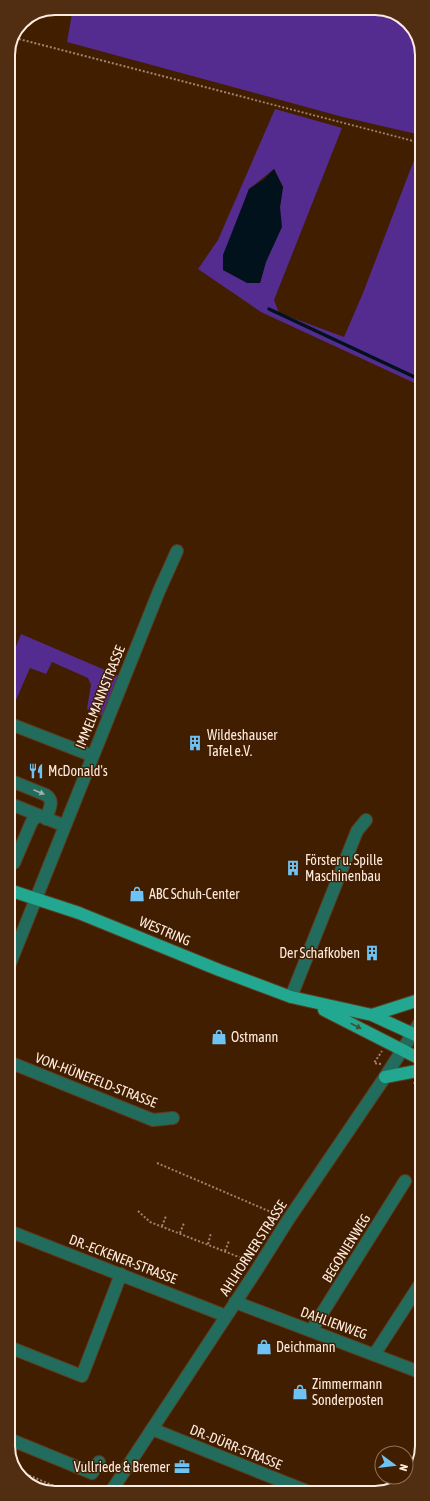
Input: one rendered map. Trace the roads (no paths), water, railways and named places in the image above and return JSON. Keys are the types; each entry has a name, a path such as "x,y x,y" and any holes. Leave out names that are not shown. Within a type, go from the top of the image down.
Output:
{"main road":[{"name":"WESTRING","path":"15,892 91,917 219,970 291,997 372,1015 415,1035"},
{"path":"372,1015 415,1001"},
{"name":"WESTRING","path":"309,1002 415,1056"},
{"path":"385,1077 415,1071"}],"street":[{"name":"IMMELMANNSTRASSE","path":"15,951 159,591 177,551"},
{"path":"15,726 93,756"},
{"path":"15,782 46,795 50,798 52,803 42,817 32,821 15,861"},
{"path":"15,807 65,826"},
{"path":"291,997 357,831 366,820"},
{"name":"AHLHORNER STRASSE","path":"115,1486 259,1267 288,1220 403,1049 415,1038"},
{"name":"VON-HÜNEFELD-STRASSE","path":"15,1064 153,1120 173,1118"},
{"name":"BEGONIENWEG","path":"311,1331 405,1180"},
{"name":"DR.-ECKENER-STRASSE","path":"15,1233 226,1316"},
{"path":"15,1349 82,1376 121,1274"},
{"path":"374,1354 415,1292"},
{"name":"DAHLIENWEG","path":"235,1302 415,1370"},
{"name":"DR.-DÜRR-STRASSE","path":"152,1429 294,1486"},
{"path":"15,1441 92,1473 99,1462"}],"water":[{"path":"274,169 283,187 280,207 282,227 266,262 260,283 247,283 223,270 223,255 249,189 263,180"}],"waterway":[{"path":"269,309 415,377"}],"place":[{"name":"Wildeshauser Tafel e.V.","path":"195,743"},
{"name":"McDonald's","path":"36,771"},
{"name":"Förster u. Spille Maschinenbau","path":"293,868"},
{"name":"ABC Schuh-Center","path":"137,894"},
{"name":"Der Schafkoben","path":"372,953"},
{"name":"Ostmann","path":"219,1037"},
{"name":"Deichmann","path":"264,1347"},
{"name":"Zimmermann Sonderposten","path":"300,1392"},
{"name":"Vullriede & Bremer","path":"182,1467"}]}
